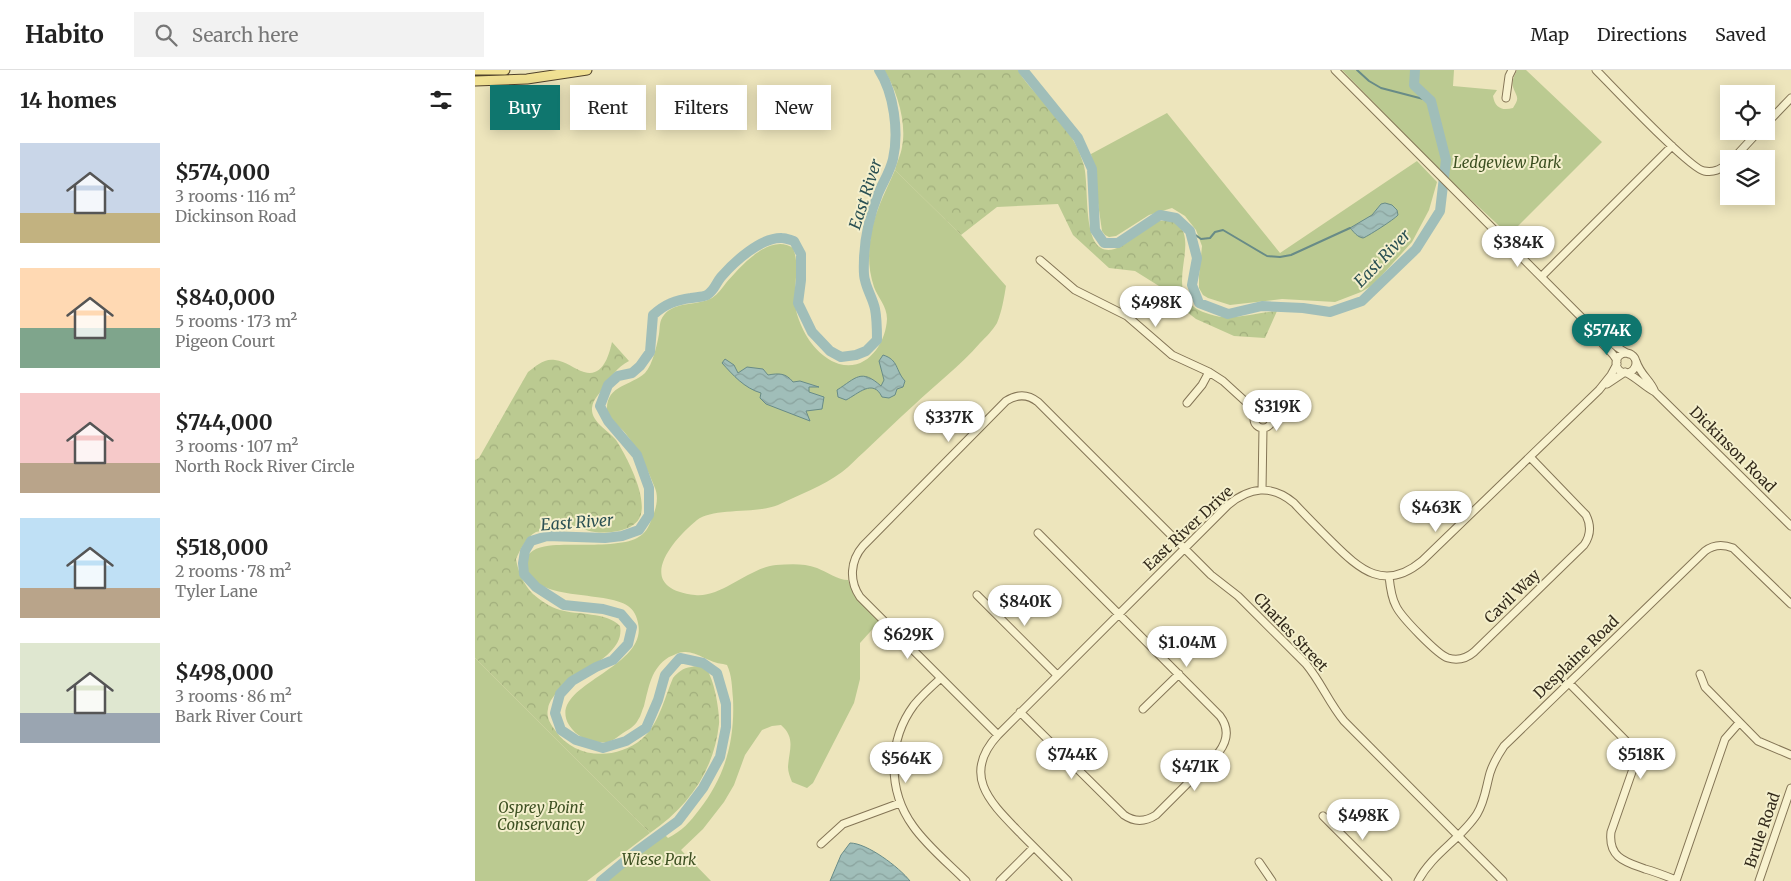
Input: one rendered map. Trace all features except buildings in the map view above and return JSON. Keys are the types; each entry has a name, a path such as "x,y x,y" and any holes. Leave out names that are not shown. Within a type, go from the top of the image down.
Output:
{"main road":[{"path":"475,70 505,70"},
{"path":"475,81 527,79 587,70"}],"street":[{"path":"1335,70 1542,276 1597,334 1602,335 1614,346 1636,360 1634,368 1599,390"},
{"path":"1506,98 1509,76 1512,70"},
{"path":"1596,70 1672,146 1702,171 1716,172 1720,169"},
{"path":"1775,115 1791,98"},
{"path":"1741,150 1751,140"},
{"path":"1542,276 1672,146"},
{"path":"1040,260 1075,290 1127,316 1173,355 1209,372 1235,391 1257,412"},
{"path":"1597,334 1598,340 1613,353 1619,370 1626,372"},
{"path":"1263,428 1262,490 1288,498 1356,566 1372,574 1389,576 1408,571 1422,561 1599,390 1611,375 1620,356 1629,354"},
{"name":"Dickinson Road","path":"1636,360 1641,373 1652,384 1655,392"},
{"path":"1187,403 1202,385 1209,372"},
{"name":"Dickinson Road","path":"1626,372 1655,392 1791,526"},
{"name":"Charles Street","path":"941,678 861,597 853,581 852,571 855,559 863,546 1006,401 1021,396 1035,399 1185,549 1217,580 1239,596 1306,664 1344,721 1503,881"},
{"path":"1262,410 1268,411 1272,416 1272,421 1263,428 1257,425 1254,419 1257,412 1262,410"},
{"name":"Cavil Way","path":"1389,576 1391,592 1397,609 1440,654 1458,660 1474,652 1584,545 1589,535 1589,524 1585,515 1530,457"},
{"name":"East River Drive","path":"1068,881 992,804 984,790 981,774 987,748 1057,675 1238,497 1253,491 1262,490"},
{"path":"1020,712 1123,815 1138,821 1147,820 1156,815 1219,752 1227,735 1222,719 1038,533"},
{"name":"Desplaine Road","path":"1418,881 1427,866 1470,823 1481,807 1493,764 1501,750 1705,550 1716,545 1728,546 1739,552 1791,604"},
{"path":"977,595 1057,675"},
{"path":"1143,709 1179,674"},
{"path":"1701,674 1705,688 1739,723 1764,745 1791,754"},
{"path":"966,881 920,835 906,816 900,803 894,772 895,753 904,722 914,705 941,678 998,735"},
{"path":"1569,682 1629,744 1634,755 1634,766 1611,832 1612,849 1624,861 1676,880 1725,739 1739,723"},
{"name":"Brule Road","path":"1759,881 1791,788"},
{"path":"821,844 843,824 900,803"},
{"path":"1323,816 1388,881"},
{"path":"1000,881 1034,847"},
{"path":"1259,862 1272,881"}],"green space":[{"path":"884,70 1018,70 1049,107 1077,147 1084,166 1089,223 1095,242 1101,248 1115,249 1158,221 1176,222 1184,233 1182,284 1185,295 1192,305 1206,313 1222,317 1237,317 1277,311 1265,338 1234,336 1196,319 1178,305 1159,286 1135,271 1109,268 1073,235 1058,204 997,207 961,235 895,170 903,138 902,117 897,97"},
{"name":"Ledgeview Park","path":"1342,70 1454,70 1453,86 1497,90 1493,96 1495,103 1500,108 1506,109 1513,108 1517,102 1512,83 1517,70 1526,70 1602,142 1509,235 1440,171"},
{"path":"1167,113 1280,253 1417,161 1437,182 1429,210 1412,242 1373,285 1361,292 1335,302 1282,299 1230,305 1208,298 1203,295 1199,288 1202,246 1196,230 1185,216 1172,208 1149,215 1116,236 1109,237 1102,231 1091,154"},
{"name":"Wiese Park","path":"895,170 961,235 1006,286 1002,309 997,323 964,359 842,472 819,486 769,508 713,513 704,516 697,520 676,540 663,563 661,574 666,584 676,591 695,595 715,592 755,571 776,565 807,565 840,579 848,580 854,595 879,622 860,643 860,679 854,703 813,783 807,788 792,782 788,767 791,744 786,730 781,725 762,730 745,755 734,785 724,802 703,829 681,850 711,881 597,881 660,830 668,838 685,826 716,785 727,758 730,744 733,714 731,677 727,665 713,662 689,652 682,652 669,657 654,672 641,715 633,726 609,742 595,741 582,737 569,725 566,711 571,699 583,687 615,665 628,653 637,639 637,618 628,606 618,601 555,591 541,586 532,578 527,565 528,556 540,547 621,543 640,536 646,530 656,507 656,492 635,446 608,414 608,402 615,391 645,373 648,369 654,354 660,322 664,315 674,308 712,298 747,261 765,248 775,244 784,244 793,248 796,265 796,311 805,334 819,352 832,361 849,365 858,364 873,354 883,337 887,319 886,310 874,287 871,276 869,259 871,233 876,214"},
{"path":"612,342 629,361 614,373 596,397 592,413 597,422 616,440 630,466 641,496 641,514 634,524 615,532 588,531 576,526 567,525 553,530 536,532 527,540 516,559 527,587 546,604 567,612 608,618 620,626 619,639 613,650 563,687 553,697 548,709 548,717 552,725 563,740 573,747 595,754 620,751 631,746 642,739 653,726 661,711 673,678 677,674 686,668 701,666 706,669 712,679 719,724 716,741 705,772 697,786 676,812 650,833 475,658 475,460 479,458 528,372 540,363 551,360 563,362 584,372 596,372 607,359"},
{"name":"Osprey Point Conservancy","path":"475,658 650,833 587,881 475,881"}],"water":[{"path":"1381,204 1392,205 1397,210 1398,215 1392,220 1363,238 1350,228 1372,215"},
{"path":"883,355 892,360 905,381 903,387 897,389 895,395 889,398 882,397 878,391 870,388 860,391 846,400 838,397 837,390 859,377 868,377 881,386 884,380 879,361"},
{"path":"725,359 734,365 738,373 747,367 763,369 768,375 782,374 793,382 800,381 819,387 809,387 809,392 824,397 822,409 806,411 810,421 766,404 760,398 761,393 744,384 722,363"},
{"path":"850,843 874,851 898,869 910,881 830,881 841,855"}],"waterway":[{"name":"East River","path":"601,881 637,851 678,821 703,788 720,757 726,727 726,704 717,673 703,663 680,658 665,675 658,700 646,728 626,741 603,748 576,740 561,730 555,713 560,694 572,681 596,667 613,660 628,644 632,627 621,614 603,609 564,605 536,587 524,574 525,551 531,541 547,536 605,538 622,536 639,530 649,515 649,488 637,455 608,421 600,406 608,385 618,376 632,373 640,366 650,352 653,315 666,305 676,301 707,295 733,264 757,246 774,239 783,238 794,241 801,254 801,280 798,303 812,332 830,351 841,357 856,355 866,351 877,340 875,309 864,275 865,250 873,209 890,168 895,148 892,101 879,70"},
{"name":"East River","path":"1023,70 1078,138 1092,169 1095,230 1104,243 1118,243 1160,215 1176,218 1190,231 1197,258 1192,285 1199,303 1228,314 1262,306 1303,308 1330,312 1362,301 1416,249 1440,211 1446,160 1431,101 1414,85 1415,70"},
{"path":"1357,70 1369,81 1381,88 1431,101"},
{"path":"1190,231 1201,239 1210,238 1215,232 1223,230 1267,256 1280,257 1291,255 1350,228"}]}
